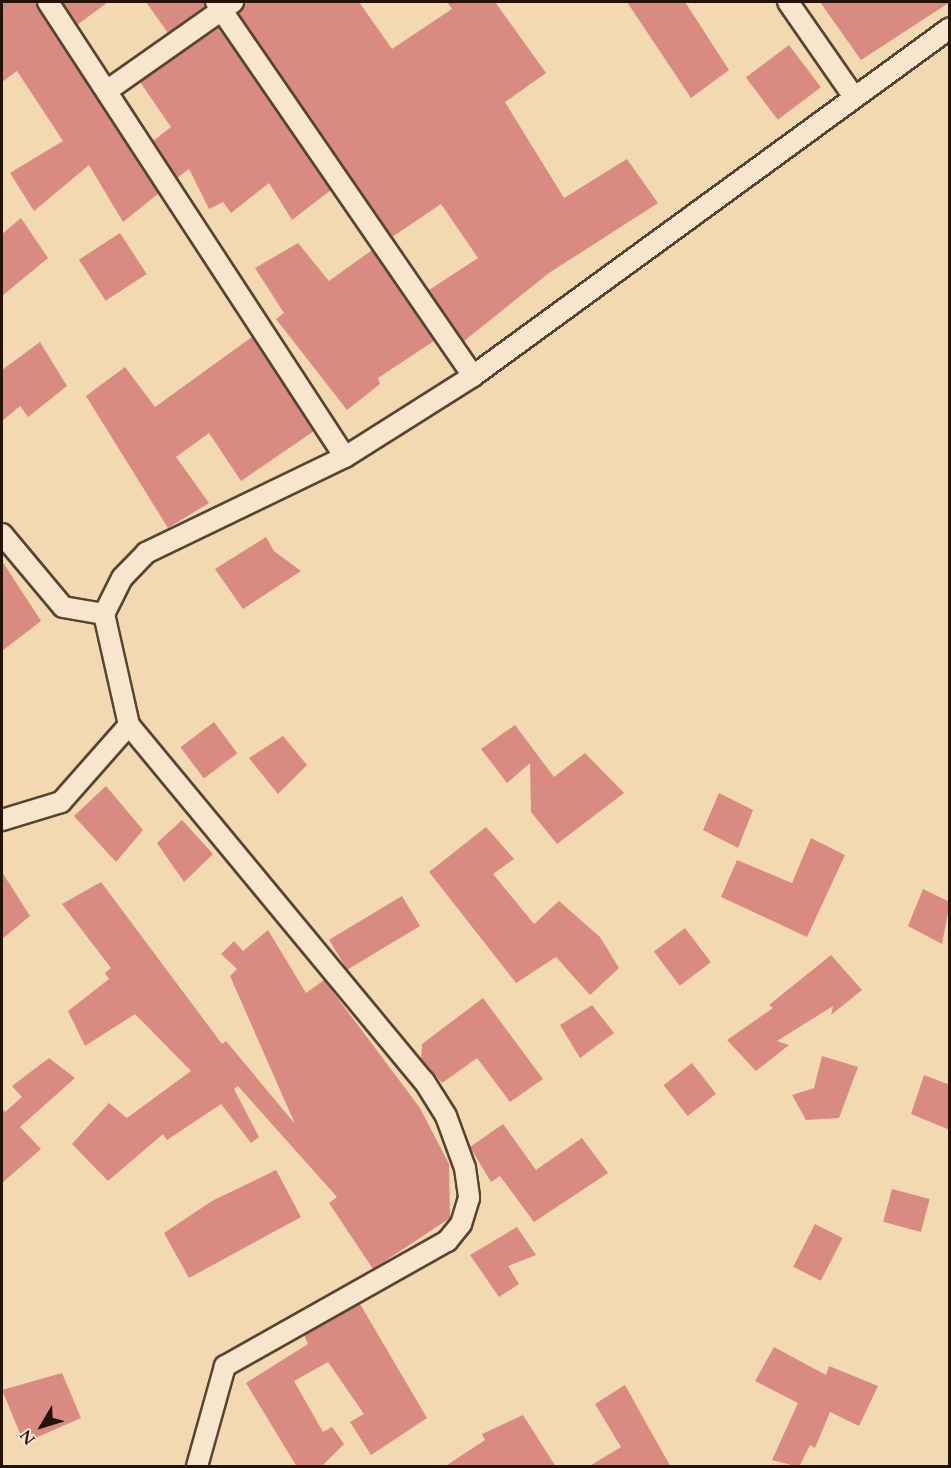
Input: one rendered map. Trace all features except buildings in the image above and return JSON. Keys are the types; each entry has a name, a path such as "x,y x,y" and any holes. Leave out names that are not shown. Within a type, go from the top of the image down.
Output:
{"street":[{"path":"48,2 108,90 345,457"},
{"path":"788,2 854,97"},
{"path":"108,90 223,4 473,376"},
{"path":"197,1467 225,1366 447,1241 461,1224 469,1198 465,1168 446,1116 424,1081 129,725 104,614 122,578 146,553 345,457 473,376 950,28"},
{"path":"2,534 63,607 104,614"},
{"path":"2,820 61,802 129,725"}]}
